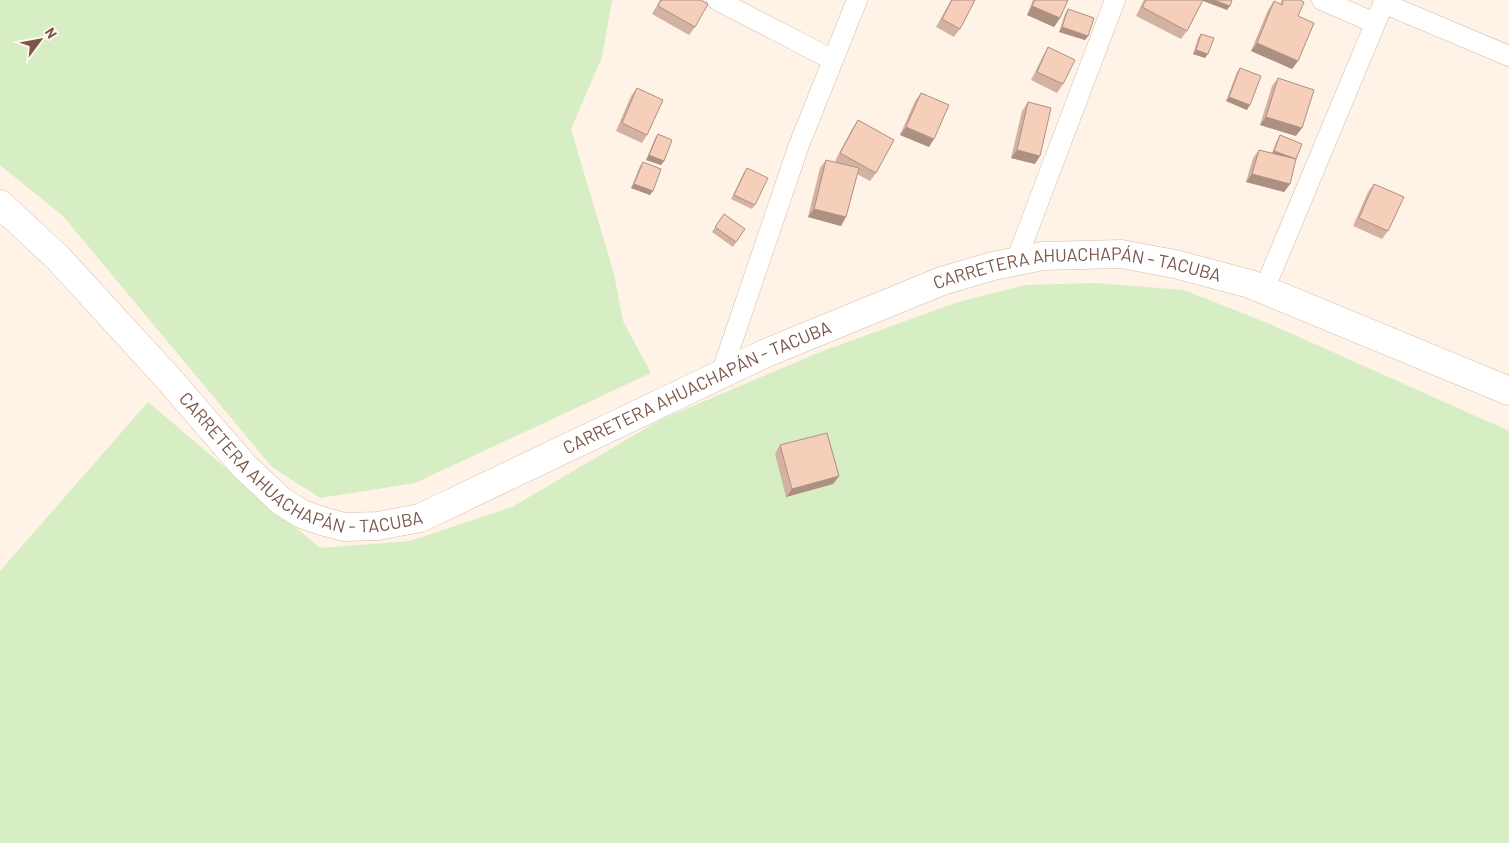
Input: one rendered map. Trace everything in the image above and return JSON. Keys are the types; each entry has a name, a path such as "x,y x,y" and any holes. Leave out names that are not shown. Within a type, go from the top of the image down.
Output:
{"street":[{"path":"717,0 833,60"},
{"path":"721,374 799,145 857,0"},
{"path":"1016,261 1115,0"},
{"path":"1322,0 1375,23"},
{"path":"1264,290 1384,1 1509,56"},
{"name":"CARRETERA AHUACHAPÁN - TACUBA","path":"0,204 58,258 244,466 281,501 302,514 344,527 378,526 420,518 766,353 942,282 993,266 1043,256 1121,254 1174,264 1250,284 1509,392"}],"green space":[{"path":"0,0 612,0 602,57 571,129 614,274 623,321 651,373 415,483 320,498 272,467 63,216 0,165"},
{"path":"1096,283 1184,290 1270,324 1509,431 1509,843 0,843 0,571 148,402 320,548 410,541 512,507 660,420 820,352 955,303 1025,285"}],"building":[{"path":"661,0 701,0 708,4 695,27 658,6"},
{"path":"952,0 975,0 960,29 942,19"},
{"path":"1035,0 1068,0 1060,18 1032,6"},
{"path":"1146,0 1203,0 1187,31 1142,7"},
{"path":"1214,0 1232,0 1230,6"},
{"path":"1283,0 1300,0 1304,2 1298,16 1314,23 1298,61 1257,43 1274,1 1282,5"},
{"path":"1068,9 1094,18 1088,36 1062,27"},
{"path":"1201,34 1214,38 1208,54 1196,50"},
{"path":"1048,47 1075,60 1063,84 1037,72"},
{"path":"1240,68 1261,76 1250,105 1229,97"},
{"path":"1278,78 1314,90 1302,128 1266,117"},
{"path":"637,88 663,100 647,135 622,123"},
{"path":"921,93 949,105 934,139 906,127"},
{"path":"1028,102 1051,108 1040,156 1017,150"},
{"path":"858,120 894,140 876,173 840,153"},
{"path":"658,134 672,140 664,161 649,155"},
{"path":"1280,135 1302,144 1296,159 1274,151"},
{"path":"1259,150 1296,159 1290,184 1252,174"},
{"path":"826,160 859,168 846,217 814,209"},
{"path":"643,162 661,169 653,191 634,184"},
{"path":"747,168 768,178 755,205 734,195"},
{"path":"1374,184 1404,197 1388,231 1359,218"},
{"path":"724,214 745,229 736,242 715,227"},
{"path":"827,433 839,476 792,489 780,445"}]}
